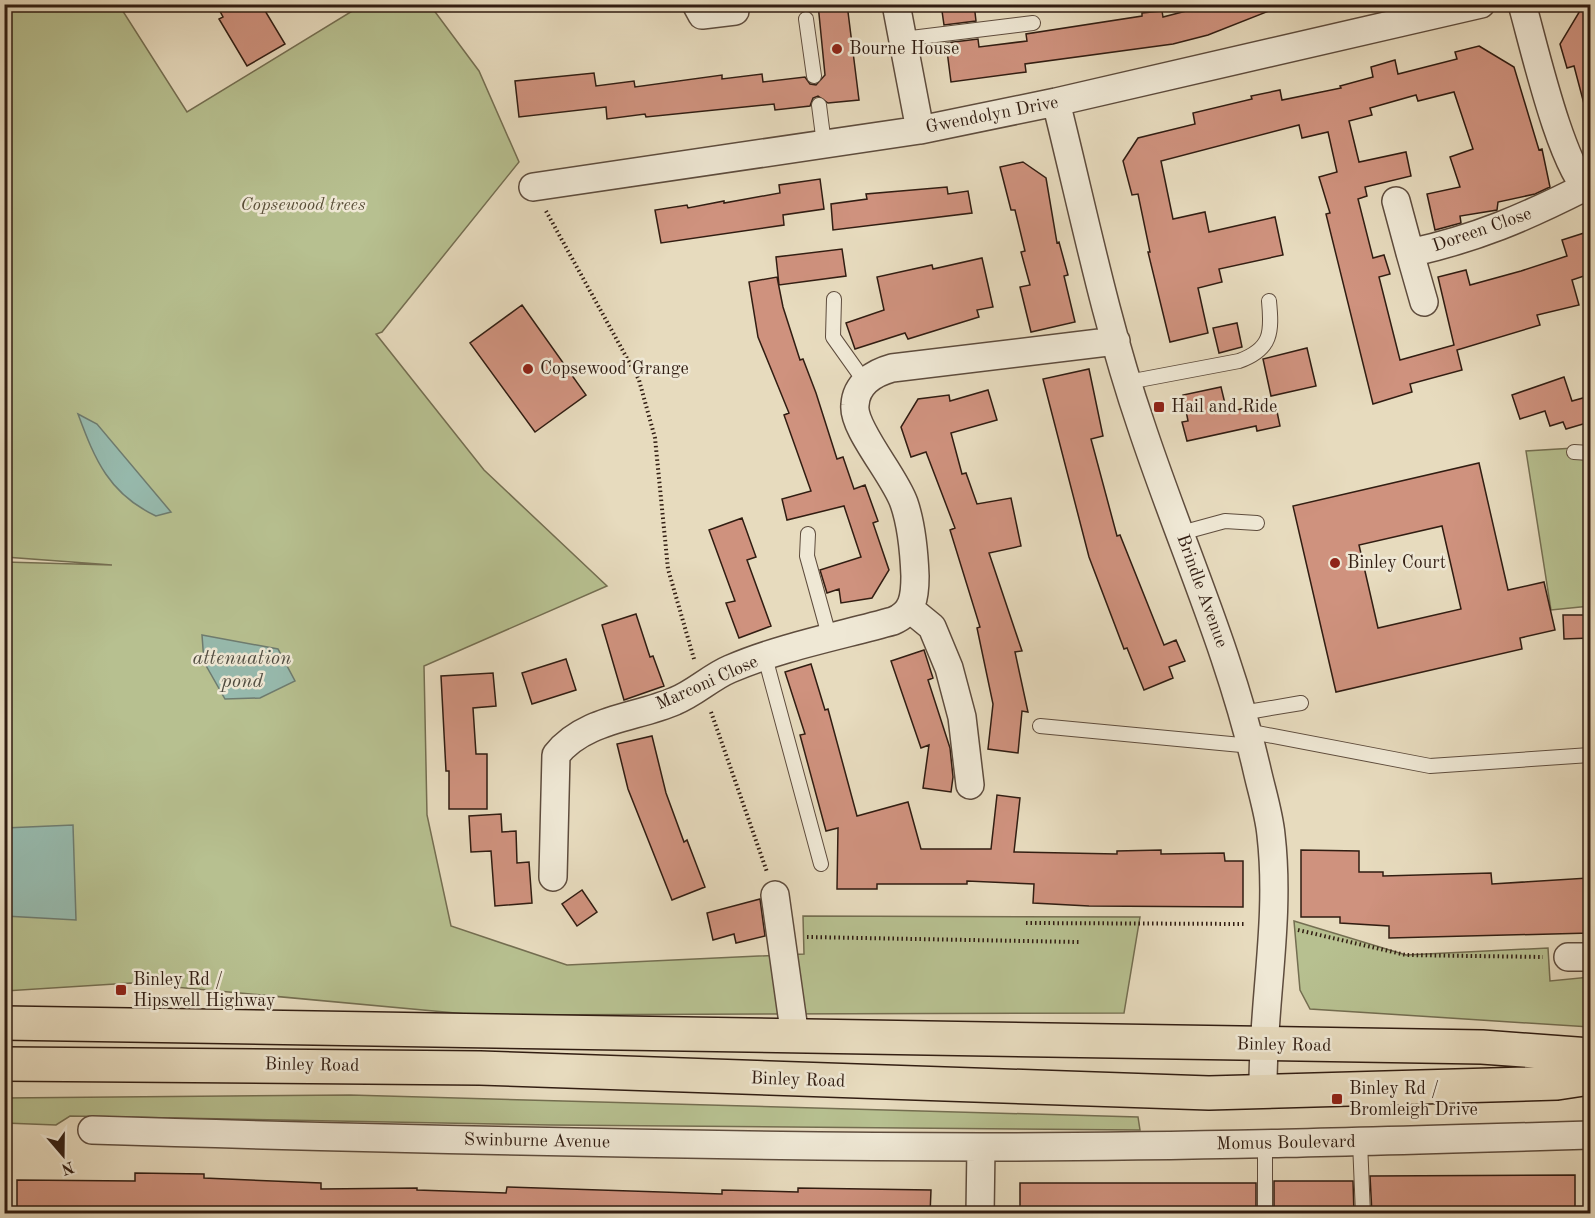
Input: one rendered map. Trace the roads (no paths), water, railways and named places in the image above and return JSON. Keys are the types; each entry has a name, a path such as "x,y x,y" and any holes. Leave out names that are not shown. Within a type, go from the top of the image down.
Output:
{"main road":[{"name":"Binley Road","path":"4,1023 795,1037 1263,1069 1482,1047 1590,1055"},
{"path":"4,1076 91,1063"},
{"name":"Binley Road","path":"4,1064 480,1068 1186,1092 1263,1069"},
{"path":"1263,1069 1382,1070 1498,1085 1557,1083 1590,1078"}],"street":[{"path":"696,4 702,15 735,11"},
{"path":"896,4 920,130"},
{"name":"Gwendolyn Drive","path":"533,187 920,130 1056,102 1444,8 1481,4"},
{"path":"1522,4 1564,149 1588,190"},
{"name":"Brindle Avenue","path":"1056,102 1116,341 1140,425 1207,600 1247,730 1271,833 1275,883 1263,1069"},
{"name":"Doreen Close","path":"1410,252 1456,243 1523,219 1588,190"},
{"name":"Doreen Close","path":"1396,201 1424,302"},
{"path":"970,785 962,717 949,668 932,627 910,609 915,596 913,543 904,504 895,482 858,422 855,405 865,382 876,373 892,368 1116,341"},
{"name":"Marconi Close","path":"553,877 556,755 567,741 606,723 674,702 702,688 728,670 765,657 893,621 903,617 910,609"},
{"path":"775,895 795,1037"},
{"name":"Swinburne Avenue","path":"92,1130 460,1141 981,1147"},
{"name":"Momus Boulevard","path":"981,1147 1265,1144 1590,1135"},
{"path":"980,1214 981,1147"}],"lane":[{"path":"806,19 814,76"},
{"path":"903,39 1033,23"},
{"path":"819,105 824,144"},
{"path":"834,299 832,337 865,382"},
{"path":"1128,382 1239,361 1252,356 1265,345 1270,335 1269,301"},
{"path":"1575,452 1590,453"},
{"path":"1181,533 1225,521 1257,523"},
{"path":"808,534 807,556 830,639"},
{"path":"765,657 821,864"},
{"path":"1247,730 1301,703"},
{"path":"1040,726 1247,730 1430,766 1590,755"},
{"path":"1360,1142 1362,1214"},
{"path":"1265,1144 1265,1214"}],"water":[{"path":"78,414 97,424 171,512 156,516 126,497 115,486 98,461"},
{"name":"attenuation pond","path":"202,635 278,649 295,681 260,698 225,699 204,662"},
{"path":"73,825 76,920 5,916 5,828"}],"place":[{"name":"Bourne House","path":"837,49"},
{"name":"Copsewood Grange","path":"528,369"},
{"name":"Hail and Ride","path":"1159,407"},
{"name":"Binley Court","path":"1335,563"},
{"name":"Binley Rd / Hipswell Highway","path":"121,990"},
{"name":"Binley Rd / Bromleigh Drive","path":"1337,1099"}],"park label":[{"name":"Copsewood trees","path":"303,205"}]}
